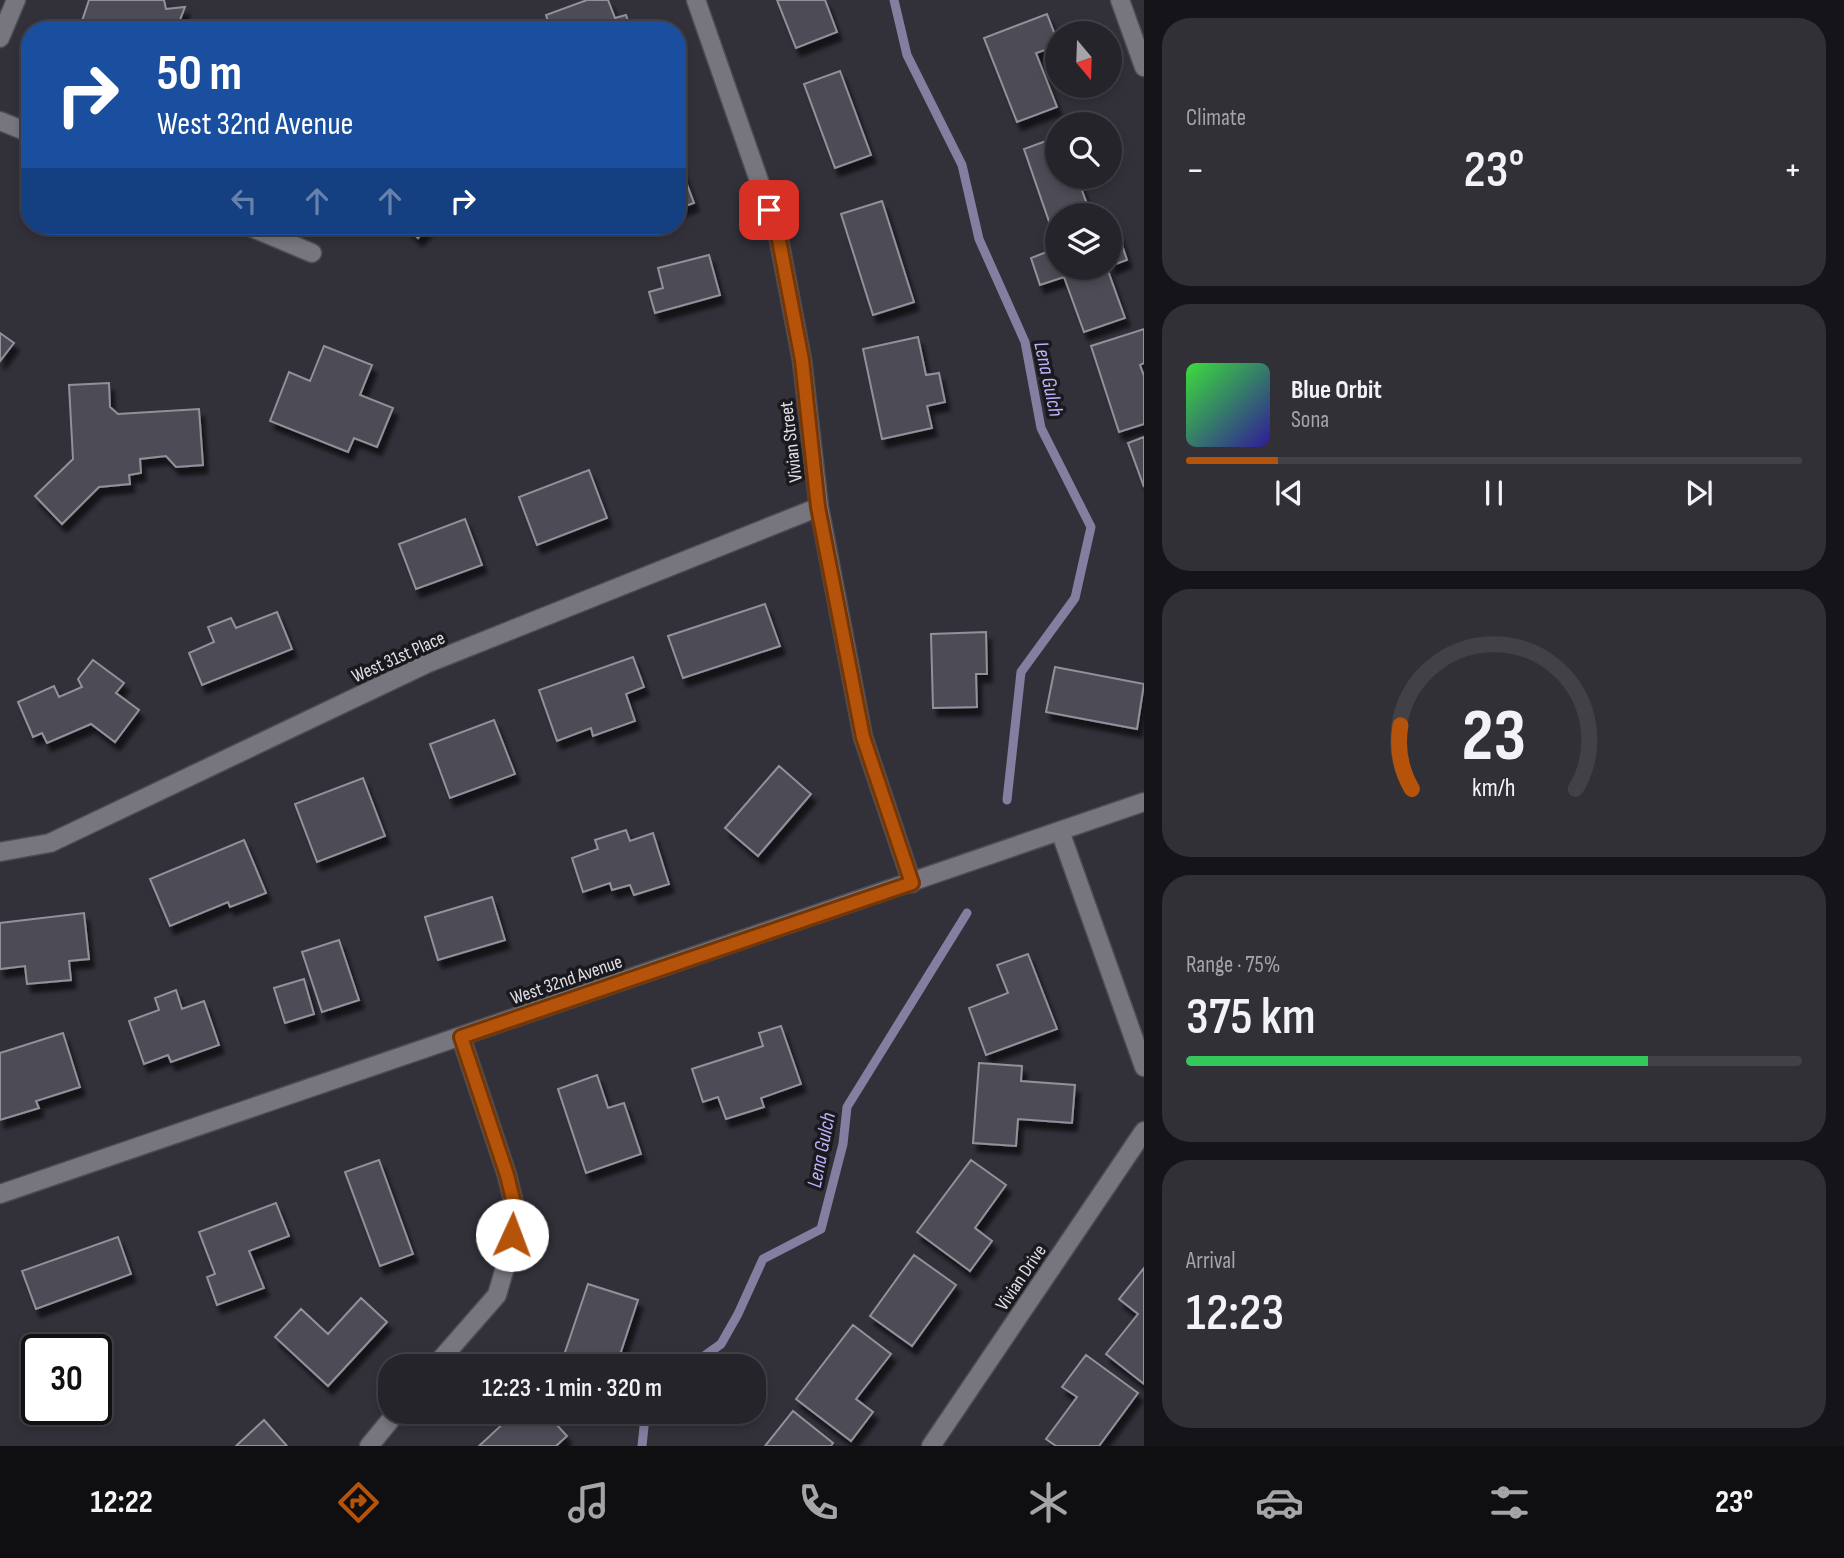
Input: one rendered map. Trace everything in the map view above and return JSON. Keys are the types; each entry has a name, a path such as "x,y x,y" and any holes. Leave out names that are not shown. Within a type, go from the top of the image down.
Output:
{"street":[{"path":"0,38 16,0"},
{"name":"Vivian Street","path":"696,0 778,235 802,360 818,507 863,737 912,883"},
{"path":"1120,0 1144,67"},
{"path":"0,121 21,129"},
{"path":"269,235 312,253"},
{"name":"West 31st Place","path":"0,852 50,843 426,664 818,507"},
{"name":"West 32nd Avenue","path":"0,1194 1144,802"},
{"path":"1060,831 1144,1067"},
{"path":"445,1354 496,1295 508,1257 516,1212 507,1175 461,1037"},
{"name":"Vivian Drive","path":"931,1446 1144,1131"},
{"path":"369,1446 387,1424"}],"building":[{"path":"89,0 164,0 166,9 185,7 180,21 82,21"},
{"path":"587,0 608,0 615,18 626,15 628,21 548,21 546,15"},
{"path":"777,0 825,0 837,32 796,48"},
{"path":"1047,14 1050,21 1045,21 1045,50 1036,53 1045,76 1045,98 1054,98 1057,107 1017,122 984,38"},
{"path":"840,71 871,155 835,168 804,84"},
{"path":"1045,141 1045,189 1081,189 1087,203 1045,203 1045,210 1024,149"},
{"path":"686,182 694,203 686,206"},
{"path":"882,201 914,302 873,315 841,214"},
{"path":"1122,245 1127,260 1122,262"},
{"path":"1045,253 1045,280 1055,280 1040,285 1031,258"},
{"path":"709,255 720,295 655,313 649,292 663,288 658,268"},
{"path":"1065,280 1111,280 1125,318 1084,332"},
{"path":"1144,329 1144,363 1140,365 1144,376 1144,424 1119,432 1091,346"},
{"path":"0,333 14,343 0,361"},
{"path":"918,337 926,375 939,373 945,402 927,406 932,428 882,439 863,349"},
{"path":"324,346 372,365 360,395 393,408 377,447 354,438 348,452 270,421 289,372 310,381"},
{"path":"109,383 110,407 118,414 199,409 203,465 176,467 166,456 140,459 141,473 129,475 130,484 99,487 62,524 35,496 73,459 69,385"},
{"path":"1144,437 1144,487 1128,443"},
{"path":"589,470 607,518 537,545 519,497"},
{"path":"465,519 482,565 416,589 399,544"},
{"path":"765,604 780,646 683,678 668,636"},
{"path":"277,612 292,649 202,685 189,653 214,642 208,627 231,618 236,628"},
{"path":"986,632 987,674 976,674 977,707 933,708 931,634"},
{"path":"633,657 644,687 626,694 635,721 593,736 591,728 557,741 539,690"},
{"path":"93,660 124,683 116,693 139,710 115,742 91,724 47,743 42,733 33,737 18,702 54,686 59,697 82,687 78,679"},
{"path":"1055,667 1144,684 1137,729 1046,712"},
{"path":"494,720 515,774 450,798 430,744"},
{"path":"779,766 811,794 758,856 725,828"},
{"path":"363,778 385,836 317,862 295,804"},
{"path":"626,830 630,841 653,833 669,884 634,895 630,885 612,890 610,883 583,892 572,858 598,849 595,840"},
{"path":"244,840 266,893 230,907 228,902 170,926 150,879"},
{"path":"492,897 505,940 438,960 425,917"},
{"path":"84,913 89,959 69,961 71,980 27,984 25,966 0,969 0,923"},
{"path":"339,940 359,1000 322,1012 302,952"},
{"path":"1028,954 1057,1029 986,1055 969,1008 1008,993 997,965"},
{"path":"304,979 314,1014 285,1023 274,988"},
{"path":"176,990 182,1009 204,1001 219,1045 171,1062 168,1055 144,1064 129,1021 159,1010 155,998"},
{"path":"781,1026 801,1084 761,1098 764,1107 726,1119 718,1097 703,1102 692,1069 763,1046 759,1033"},
{"path":"63,1033 80,1087 36,1101 39,1108 0,1120 0,1053"},
{"path":"979,1063 1022,1066 1021,1081 1075,1085 1072,1123 1018,1119 1016,1146 973,1143"},
{"path":"597,1075 608,1108 624,1103 641,1154 586,1173 558,1089"},
{"path":"379,1160 413,1254 380,1266 345,1172"},
{"path":"971,1160 1006,1185 975,1228 992,1241 970,1271 917,1232"},
{"path":"276,1203 289,1236 249,1251 264,1288 217,1305 207,1277 215,1274 199,1232"},
{"path":"118,1237 131,1274 36,1309 22,1271"},
{"path":"914,1255 956,1285 912,1346 870,1316"},
{"path":"1144,1268 1144,1384 1106,1354 1138,1314 1119,1299"},
{"path":"588,1284 638,1300 620,1354 564,1354"},
{"path":"361,1298 387,1322 328,1386 275,1337 301,1309 328,1334"},
{"path":"853,1325 891,1354 856,1399 873,1412 851,1441 796,1399"},
{"path":"1086,1355 1138,1393 1099,1446 1056,1446 1046,1439 1077,1397 1062,1387"},
{"path":"793,1411 833,1443 831,1446 765,1446"},
{"path":"264,1420 287,1446 236,1446"},
{"path":"503,1424 556,1424 567,1436 556,1446 479,1446"}],"waterway":[{"name":"Lena Gulch","path":"894,0 907,55 962,165 979,239 1025,342 1041,428 1091,527 1075,598 1021,672 1007,800"},
{"name":"Lena Gulch","path":"707,1354 721,1344 763,1259 821,1229 843,1144 847,1107 967,913"},
{"name":"Lena Gulch","path":"642,1446 644,1424"}],"route":[{"path":"512,1235 516,1212 507,1175 461,1037 912,883 863,737 818,507 802,360 778,235 769,210"}]}
